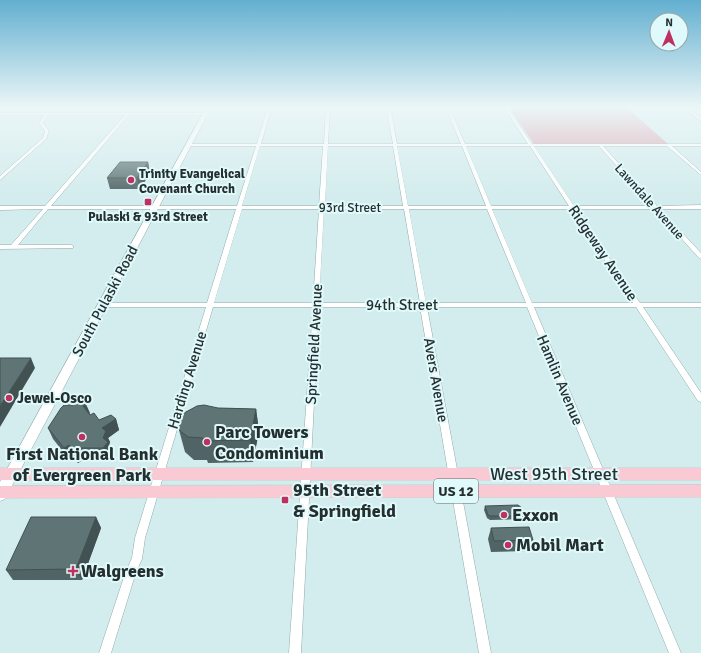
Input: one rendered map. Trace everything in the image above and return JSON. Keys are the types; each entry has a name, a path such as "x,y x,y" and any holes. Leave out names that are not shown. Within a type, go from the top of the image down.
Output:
{"main road":[{"name":"South Pulaski Road","path":"0,493 6,473 103,305 194,136"},
{"name":"West 95th Street","path":"6,473 701,474"},
{"name":"West 95th Street","path":"0,493 701,491"}],"street":[{"path":"0,179 45,136"},
{"path":"13,247 108,136"},
{"name":"Harding Avenue","path":"105,653 131,571 137,559 140,538 153,492 261,136"},
{"name":"Springfield Avenue","path":"296,653 326,136"},
{"name":"Avers Avenue","path":"393,136 485,653"},
{"name":"Hamlin Avenue","path":"460,136 674,653"},
{"name":"Ridgeway Avenue","path":"525,136 701,399"},
{"path":"189,145 701,145"},
{"name":"Lawndale Avenue","path":"600,145 701,257"},
{"path":"668,145 701,174"},
{"name":"93rd Street","path":"0,208 701,207"},
{"path":"0,247 71,247"},
{"name":"94th Street","path":"103,305 701,305"}],"shaded area":[{"path":"529,136 659,136 668,144 534,144"}],"building":[{"path":"120,162 148,162 137,178 107,178"},
{"path":"0,358 31,358 0,406"},
{"name":"First National Bank of Evergreen Park","path":"75,401 85,402 83,406 90,415 94,413 99,420 111,415 116,419 102,428 106,431 103,438 108,442 103,448 80,448 73,451 69,445 64,448 48,428 64,405 73,405"},
{"path":"204,405 218,408 256,409 250,440 203,441 203,438 188,437 179,430 180,419 184,413 197,406"},
{"name":"Exxon","path":"518,505 522,508 524,516 491,516 488,515 485,506"},
{"name":"Walgreens","path":"31,517 96,517 76,569 6,570"},
{"path":"529,527 533,540 494,541 491,528"}],"place":[{"name":"Trinity Evangelical Covenant Church","path":"131,180"},
{"name":"Pulaski & 93rd Street","path":"148,202"},
{"name":"Jewel-Osco","path":"9,398"},
{"name":"First National Bank of Evergreen Park","path":"82,437"},
{"name":"Parc Towers Condominium","path":"207,442"},
{"name":"95th Street & Springfield","path":"285,500"},
{"name":"Exxon","path":"504,515"},
{"name":"Mobil Mart","path":"508,545"},
{"name":"Walgreens","path":"73,571"}]}
